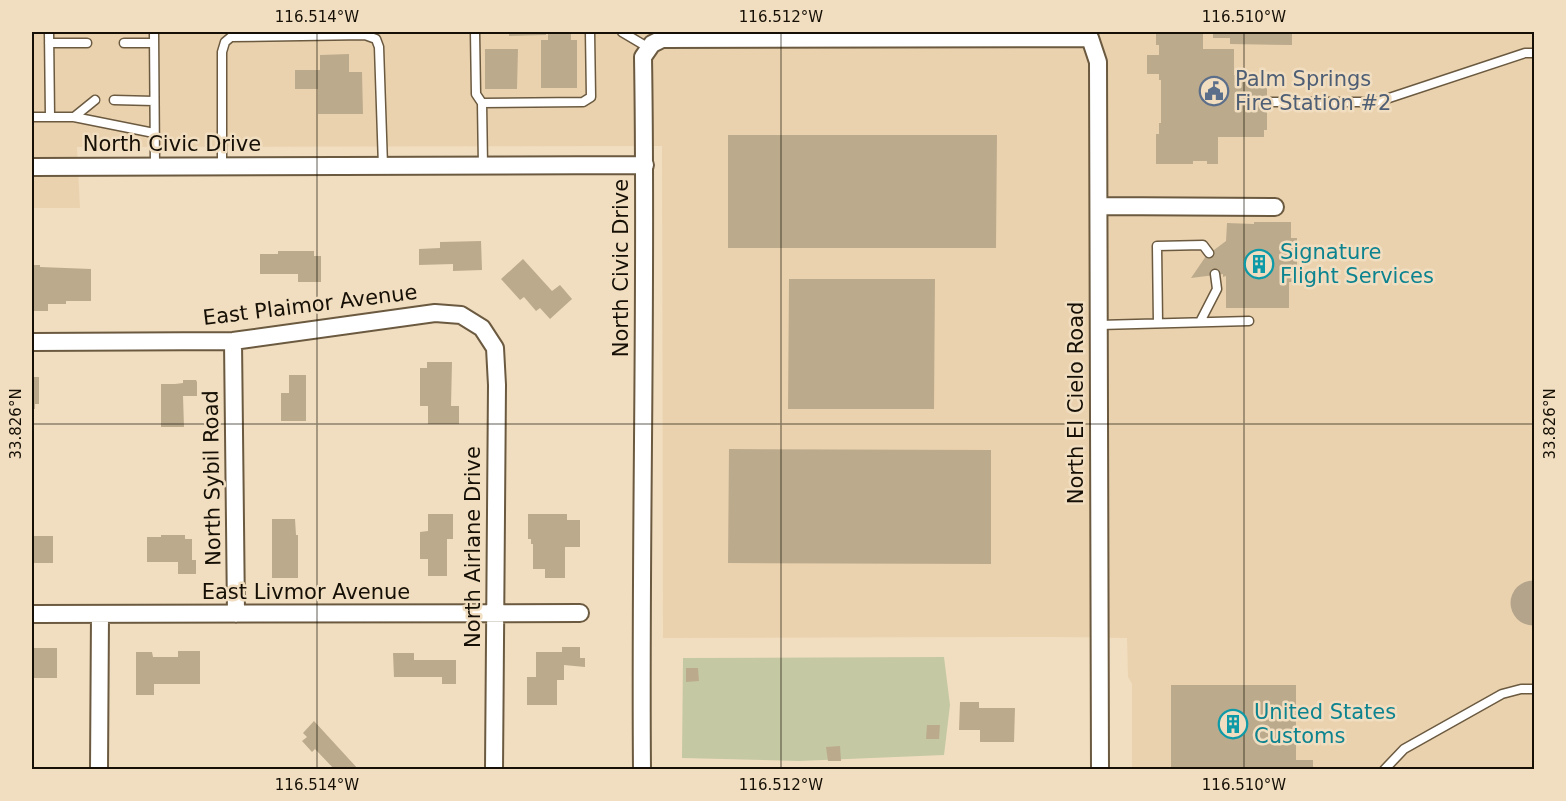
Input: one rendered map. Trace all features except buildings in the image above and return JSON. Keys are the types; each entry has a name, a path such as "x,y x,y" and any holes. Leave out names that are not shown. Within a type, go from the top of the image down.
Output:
{"street":[{"name":"North El Cielo Road","path":"649,48 662,39 1090,38 1098,62 1100,770"},
{"path":"645,165 643,57 649,48"},
{"name":"North Civic Drive","path":"32,167 645,165 642,770"},
{"path":"1099,206 1275,207"},
{"name":"East Plaimor Avenue","path":"32,342 233,340 435,313 461,315 482,328"},
{"name":"North Airlane Drive","path":"482,328 495,348 497,385 494,770"},
{"name":"North Sybil Road","path":"233,340 236,614"},
{"name":"East Livmor Avenue","path":"32,614 580,614"},
{"path":"99,770 100,614"}],"lane":[{"path":"49,32 50,117"},
{"path":"154,32 155,167"},
{"path":"475,32 476,94 482,104 483,166"},
{"path":"482,104 583,102 591,97 590,32"},
{"path":"622,32 649,48"},
{"path":"222,166 222,52 225,42 231,37 364,35 376,39 379,46 383,166"},
{"path":"49,43 87,43"},
{"path":"124,43 154,43"},
{"path":"1267,102 1377,102 1525,53 1534,53"},
{"path":"74,117 95,100"},
{"path":"114,100 154,101"},
{"path":"32,117 74,117 154,134"},
{"path":"1158,323 1157,246 1203,245 1209,253"},
{"path":"1200,322 1216,289 1215,274"},
{"path":"1099,325 1250,321"},
{"path":"1384,770 1404,749 1502,694 1521,689 1534,689"}],"shaded area":[{"path":"32,32 1534,32 1534,769 1132,769 1132,684 1128,677 1127,638 663,638 662,146 77,147 80,208 32,208"}],"green space":[{"path":"944,657 950,705 944,755 799,761 682,758 683,658"}],"place":[{"name":"Palm Springs Fire Station #2","path":"1214,91"},
{"name":"Signature Flight Services","path":"1259,264"},
{"name":"United States Customs","path":"1233,724"}]}
